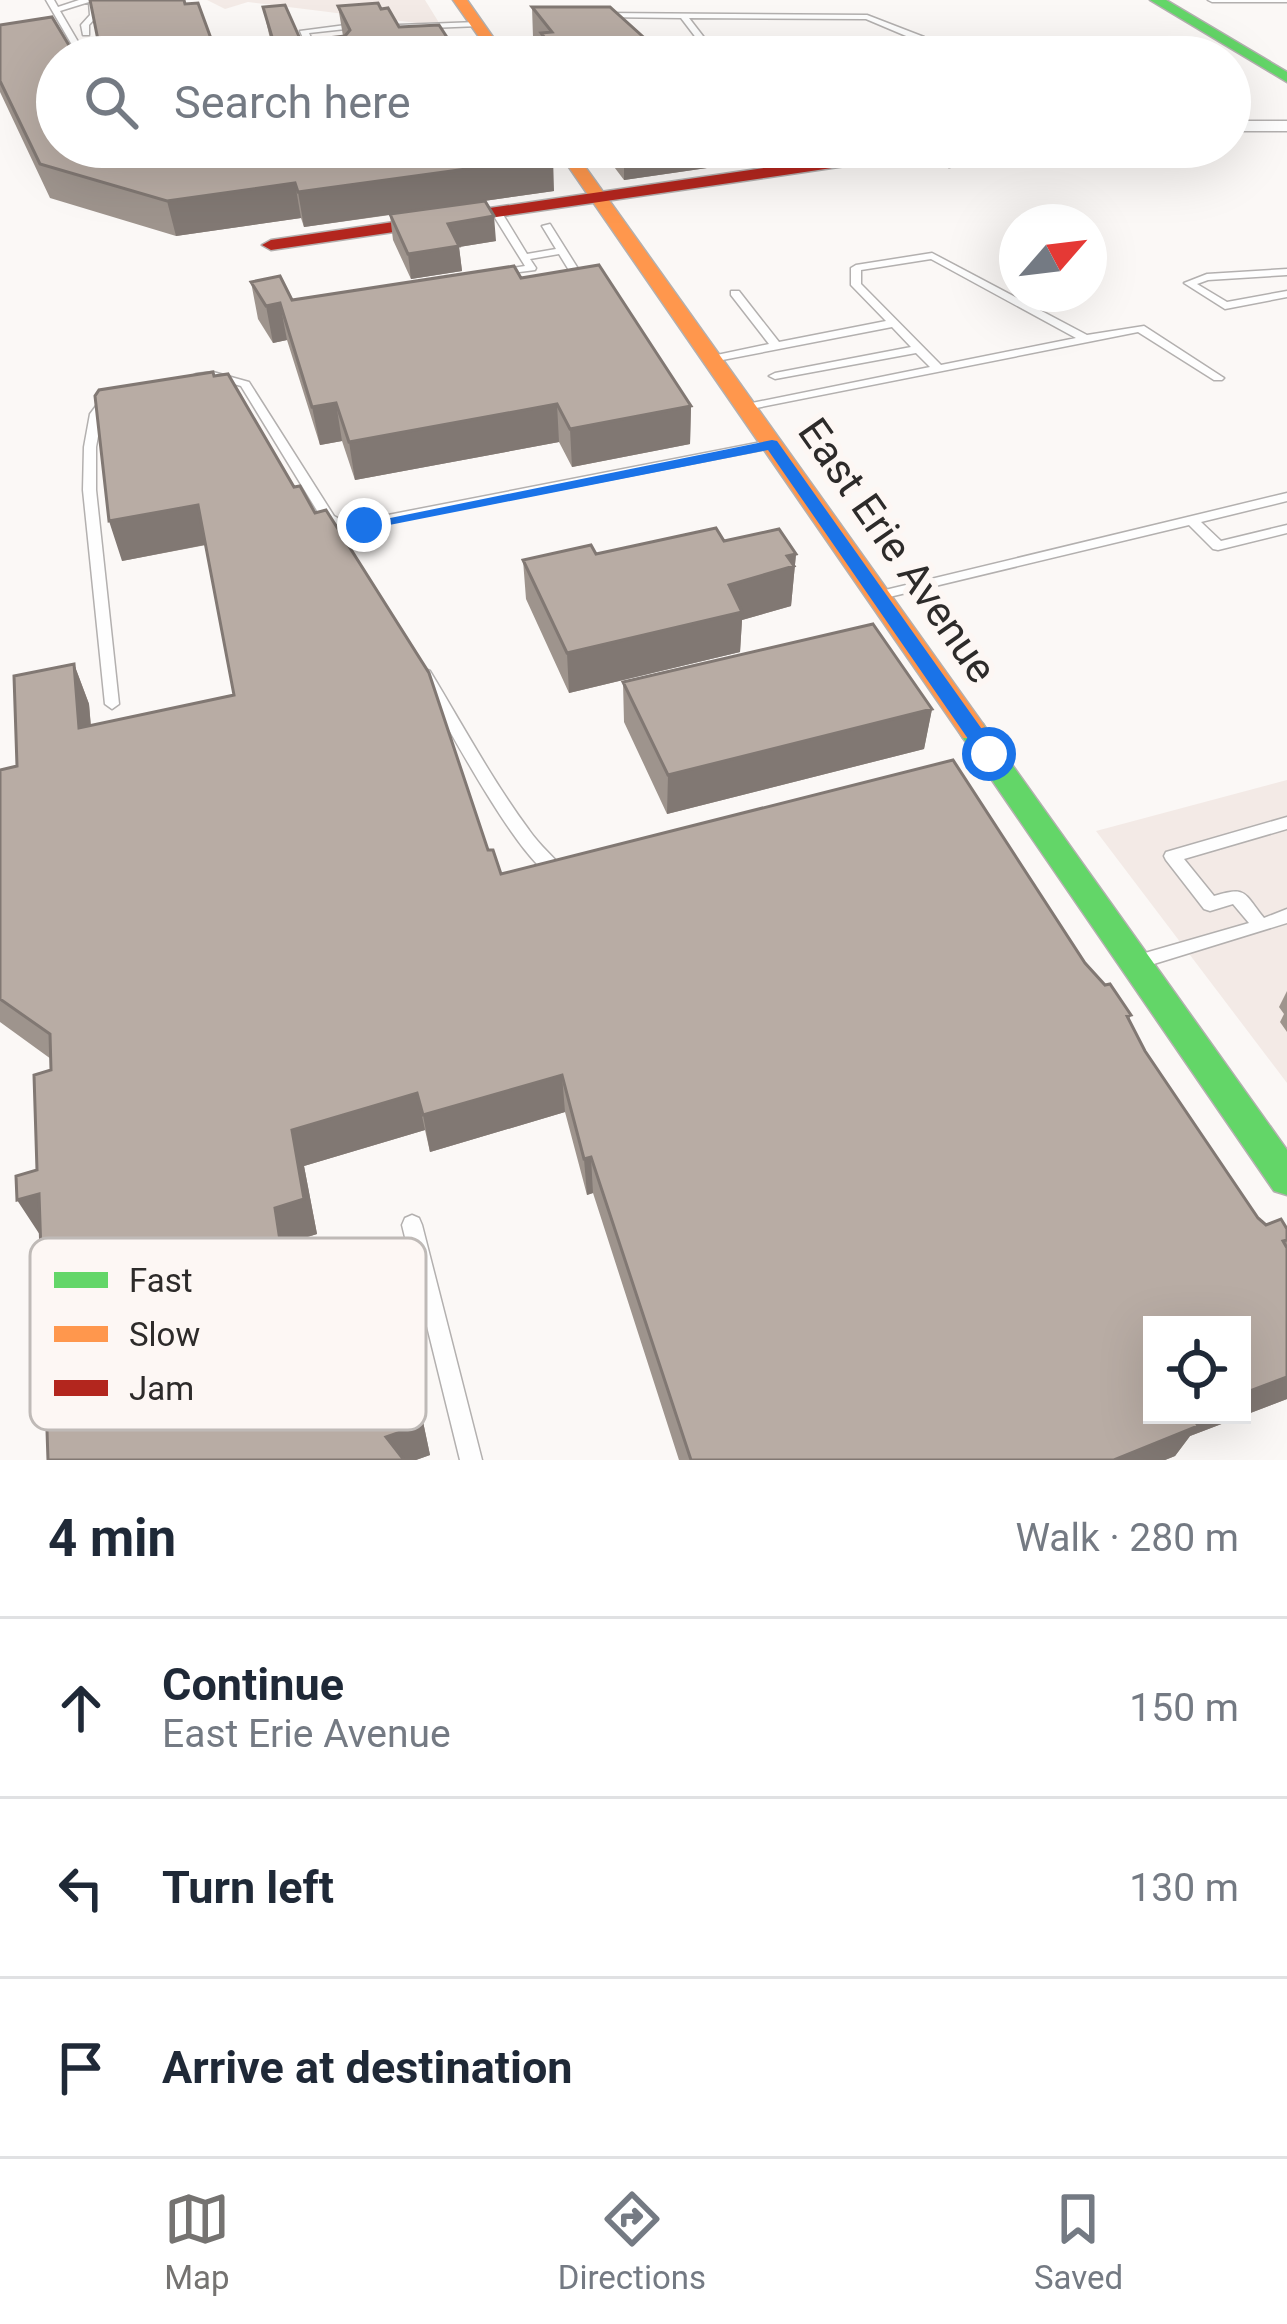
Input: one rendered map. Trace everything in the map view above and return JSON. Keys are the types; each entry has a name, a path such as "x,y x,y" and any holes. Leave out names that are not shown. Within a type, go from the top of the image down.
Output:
{"main road":[{"path":"460,0 485,36"},
{"path":"1157,0 1217,36"},
{"path":"1251,56 1287,78"},
{"name":"East Erie Avenue","path":"578,168 878,596 898,641 978,758 1135,962 1287,1179"},
{"path":"271,245 600,199 750,168"}],"street":[{"path":"1251,126 1287,126"}],"lane":[{"path":"71,36 53,5 89,0 94,15 85,25 86,33"},
{"path":"1212,0 1287,0"},
{"path":"592,15 867,17 914,36"},
{"path":"685,18 699,36"},
{"path":"306,36 304,32 374,23"},
{"path":"386,25 437,27 472,36"},
{"path":"400,27 405,36"},
{"path":"437,27 442,36"},
{"path":"485,276 531,268 497,213"},
{"path":"547,226 587,290"},
{"path":"524,257 562,250"},
{"path":"938,369 856,285 856,268 932,256 1086,339"},
{"path":"1285,272 1277,278 1287,291 1225,306 1189,284 1208,277 1285,272"},
{"path":"735,293 776,346"},
{"path":"712,359 895,323"},
{"path":"746,407 1140,328 1218,378"},
{"path":"775,376 919,349"},
{"path":"183,379 213,375 245,384 328,518 345,527 772,444"},
{"path":"112,704 97,594 89,448 97,403 134,387"},
{"path":"878,596 1287,497"},
{"path":"1192,520 1218,546 1287,529"},
{"path":"344,548 345,527"},
{"path":"411,653 548,867 565,875 577,874"},
{"path":"1261,926 1237,896 1210,904 1172,856 1287,823"},
{"path":"1135,962 1287,916"},
{"path":"412,1226 415,1238"},
{"path":"426,1282 471,1460"}],"shaded area":[{"path":"207,0 425,0 441,26 248,2 225,9"},
{"path":"1287,780 1287,1083 1096,831"}],"building":[{"path":"90,0 198,3 210,36 97,36"},
{"path":"378,3 381,9 388,8 399,27 439,25 446,36 345,36 350,30 338,6"},
{"path":"285,5 299,36 272,36 263,7"},
{"path":"532,7 610,7 642,36 541,33 552,32"},
{"path":"52,17 63,36 36,36 36,156 0,81 0,25"},
{"path":"54,168 473,168 298,192 295,183 167,201"},
{"path":"485,201 494,216 448,224 459,246 408,254 390,214"},
{"path":"599,265 691,406 570,429 557,404 349,442 336,403 312,407 280,303 266,306 251,282 280,276 292,300 514,266 521,278"},
{"path":"213,372 214,376 228,374 294,487 300,486 315,513 326,510 429,673 488,850 493,850 501,874 953,760 1085,963 1105,985 1110,984 1131,1015 1127,1016 1145,1051 1258,1218 1266,1225 1281,1219 1287,1229 1283,1241 1287,1248 1287,1377 1251,1391 1251,1316 1143,1316 1143,1424 1198,1426 1114,1460 691,1460 591,1157 584,1159 562,1075 423,1115 417,1093 292,1130 304,1199 275,1208 280,1238 40,1238 39,1194 17,1200 16,1176 37,1170 34,1075 51,1070 50,1034 0,999 0,770 17,766 14,676 74,664 79,728 234,695 198,505 109,521 95,396 99,390"},
{"path":"716,528 724,541 779,529 796,554 787,556 794,566 729,585 742,612 567,653 523,560 591,545 596,554"},
{"path":"873,624 932,709 668,775 623,682"},
{"path":"47,1430 406,1430 386,1437 404,1460 48,1460"}],"traffic: fast":[{"path":"1157,0 1217,36"},
{"path":"1251,56 1287,78"},
{"path":"973,731 1287,1179"}],"traffic: slow":[{"path":"460,0 485,36"},
{"path":"578,168 973,731"}],"traffic: jam":[{"path":"271,245 797,168"}],"route":[{"path":"364,525 772,444 989,754"}]}
